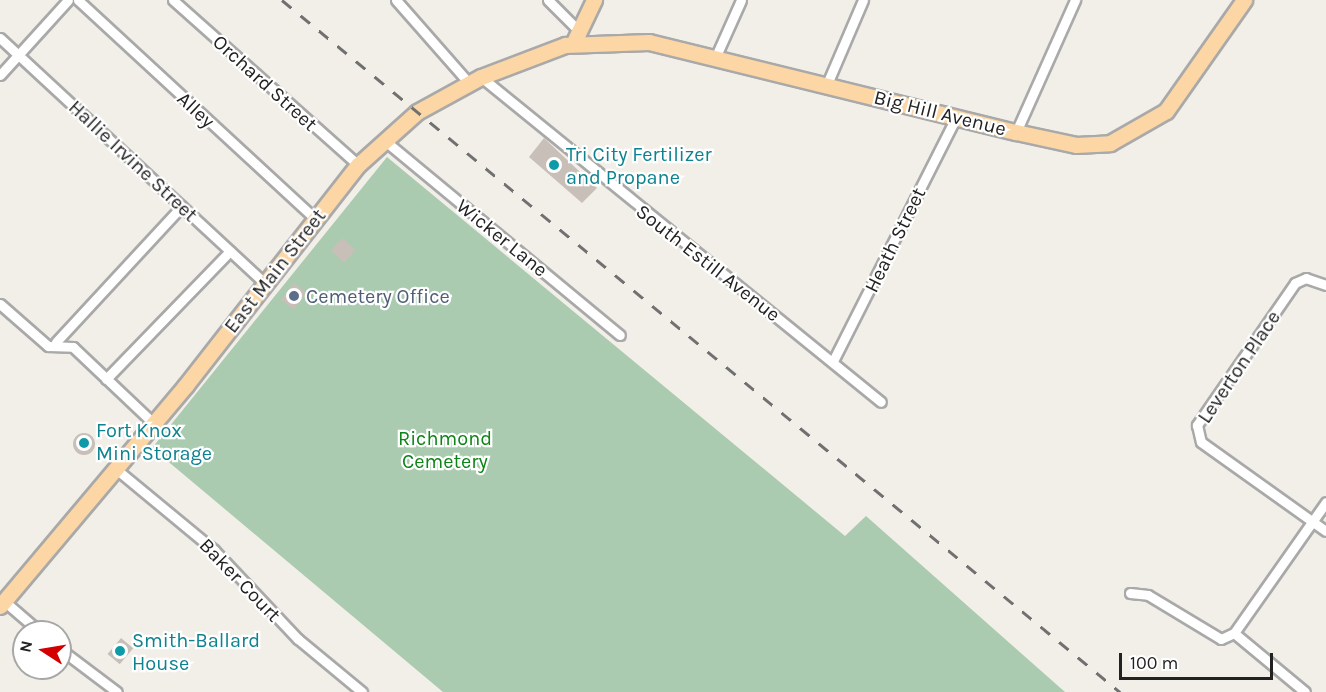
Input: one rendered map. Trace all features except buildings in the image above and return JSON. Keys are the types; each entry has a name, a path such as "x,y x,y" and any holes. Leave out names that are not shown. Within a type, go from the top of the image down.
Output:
{"main road":[{"path":"576,37 594,0"},
{"name":"Big Hill Avenue","path":"576,37 649,42 716,56 1076,145 1110,143 1150,125 1185,87 1244,0"},
{"name":"East Main Street","path":"2,604 154,424 358,165 417,112 475,80 576,37"}],"street":[{"path":"0,75 68,0"},
{"name":"Alley","path":"78,0 315,219"},
{"name":"Orchard Street","path":"173,0 358,165"},
{"name":"South Estill Avenue","path":"396,0 475,80 833,361 881,402"},
{"path":"548,0 576,37"},
{"path":"716,56 741,0"},
{"path":"827,84 863,0"},
{"path":"1016,132 1076,0"},
{"name":"Hallie Irvine Street","path":"0,38 266,284"},
{"name":"Heath Street","path":"833,361 956,117"},
{"name":"Wicker Lane","path":"384,140 620,335"},
{"path":"0,304 48,346 56,342 182,206"},
{"path":"106,379 230,251"},
{"name":"Leverton Place","path":"1326,285 1306,278 1296,283 1197,425 1201,442 1326,531"},
{"path":"56,342 73,347 154,424"},
{"name":"Baker Court","path":"116,469 214,550 298,639 362,692"},
{"path":"1130,593 1167,604 1209,636 1221,639 1234,633 1326,502"},
{"path":"2,604 24,620"},
{"path":"1234,633 1305,692"},
{"path":"72,658 117,692"}],"green space":[{"name":"Richmond Cemetery","path":"387,157 845,536 866,516 1065,692 443,692 152,448"}],"railway":[{"path":"282,0 1120,692"}],"place":[{"name":"Tri City Fertilizer and Propane","path":"554,165"},
{"name":"Cemetery Office","path":"294,296"},
{"name":"Fort Knox Mini Storage","path":"84,443"},
{"name":"Smith-Ballard House","path":"120,651"}]}
